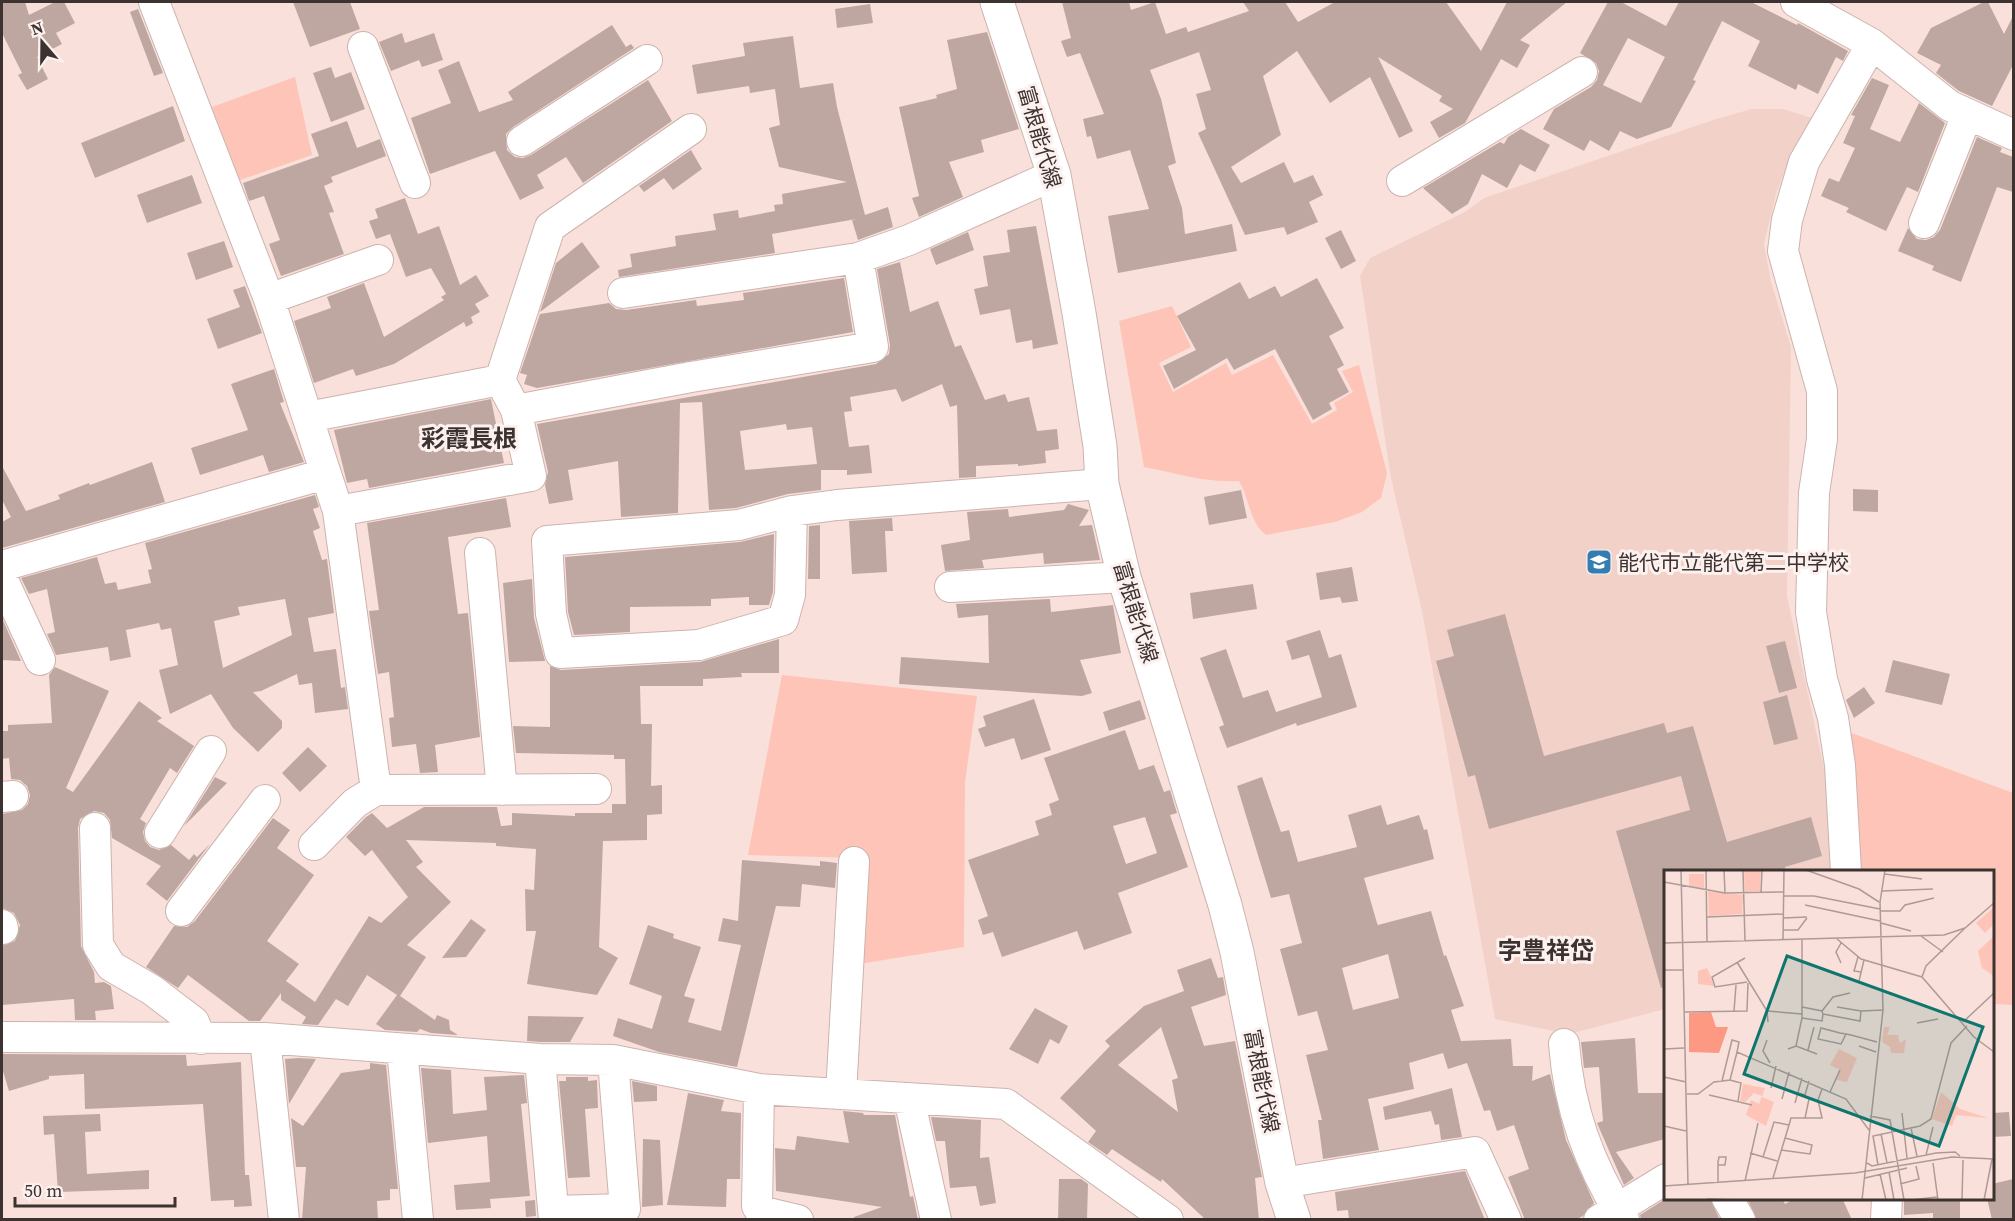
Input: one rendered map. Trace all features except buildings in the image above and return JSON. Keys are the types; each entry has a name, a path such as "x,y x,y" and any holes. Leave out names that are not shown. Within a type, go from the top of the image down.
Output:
{"main road":[{"name":"富根能代線","path":"997,2 1054,175 1081,324 1100,446 1102,483 1124,576 1225,905 1237,952 1282,1183 1294,1220"}],"street":[{"path":"154,2 269,299 338,512 376,790"},
{"path":"1796,2 1828,9 1950,106 2013,135"},
{"path":"1846,870 1840,765 1833,718 1822,679 1811,612 1814,494 1822,439 1822,391 1783,251 1787,220 1804,162 1872,44"},
{"path":"363,47 415,183"},
{"path":"522,141 647,60"},
{"path":"1402,181 1582,72"},
{"path":"1924,223 1967,115"},
{"path":"338,512 531,476 516,410 500,380 550,227 691,129"},
{"path":"623,293 858,258 909,240 1054,175"},
{"path":"516,410 873,346 858,258"},
{"path":"269,299 378,260"},
{"path":"308,417 500,380"},
{"path":"2,566 325,474"},
{"path":"792,511 790,595 783,620 699,645 560,653 551,614 547,541 739,525 792,511 1102,483"},
{"path":"480,553 502,790"},
{"path":"950,587 1124,576"},
{"path":"2,578 40,660"},
{"path":"160,833 211,751"},
{"path":"314,845 355,803 376,790 596,789"},
{"path":"181,911 265,800"},
{"path":"95,828 98,945 111,966 152,990 194,1022 201,1040"},
{"path":"841,1094 854,862"},
{"path":"2,1037 201,1040 265,1038 540,1059 613,1060 759,1089 1006,1104 1168,1220"},
{"path":"265,1038 284,1220"},
{"path":"1564,1044 1566,1075 1574,1114 1613,1216 1664,1180"},
{"path":"402,1049 418,1220"},
{"path":"540,1059 554,1215 625,1209 613,1060"},
{"path":"759,1089 757,1206 760,1211 798,1220"},
{"path":"909,1098 936,1220"},
{"path":"1282,1183 1475,1152 1506,1220"},
{"path":"1728,1200 1740,1220"},
{"path":"1886,1220 1887,1200"}],"shaded area":[{"path":"295,77 312,155 240,180 212,107"},
{"name":"能代市立能代第二中学校","path":"1752,109 1783,109 1815,119 1792,151 1776,194 1764,244 1771,282 1791,347 1787,596 1829,792 1837,870 1664,870 1664,1009 1569,1034 1495,1019 1422,611 1391,478 1360,276 1370,258 1465,212 1484,198 1716,119"},
{"path":"1172,306 1191,347 1159,363 1173,392 1226,363 1232,375 1273,355 1312,424 1337,410 1334,403 1353,392 1342,371 1359,365 1387,473 1381,498 1362,512 1335,522 1266,535 1256,524 1239,481 1202,479 1144,467 1119,321"},
{"path":"782,675 977,696 965,782 964,947 853,965 859,858 748,855"},
{"path":"1849,732 2013,793 2013,1005 1994,1004 1994,870 1853,870"}],"place":[{"name":"能代市立能代第二中学校","path":"1599,562"}],"district":[{"name":"彩霞長根","path":"469,438"},
{"name":"字豊祥岱","path":"1546,950"}]}
